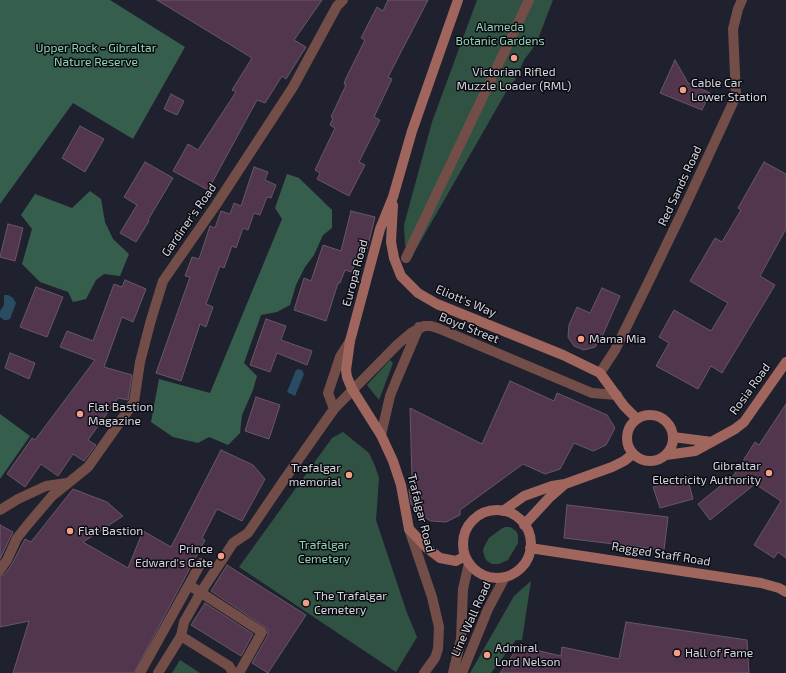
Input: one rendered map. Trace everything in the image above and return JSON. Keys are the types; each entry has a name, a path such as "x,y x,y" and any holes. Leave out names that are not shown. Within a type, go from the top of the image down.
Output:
{"main road":[{"name":"Europa Road","path":"350,341 380,229 393,197 412,131 458,0"},
{"name":"Eliott's Way","path":"393,197 391,242 394,258 401,276 411,287 422,296 437,304 564,355 600,373"},
{"name":"Trafalgar Road","path":"350,341 346,370 347,377 352,389 381,436 393,461 401,485 410,529"},
{"name":"Rosia Road","path":"633,454 645,461 652,461 660,459 666,455 695,451 736,430 744,422 786,362"},
{"path":"600,373 624,406 637,419"},
{"path":"503,510 524,496 552,486 565,484 612,467 624,461 633,454 629,448 627,434 629,427 637,419 645,416 658,417 668,424 673,437 670,450 666,455"},
{"path":"673,437 712,442"},
{"path":"524,525 549,498 565,484"},
{"path":"491,510 503,510 512,513 519,518 524,525 528,532 530,548 526,561 522,566 511,575 505,577 491,577 484,575 473,568 464,551 464,539 467,527 471,522 485,512 491,510"},
{"path":"410,529 422,543 440,558 456,561 467,559"},
{"name":"Ragged Staff Road","path":"530,548 762,583 779,588 786,592"}],"street":[{"name":"Gardiner's Road","path":"0,570 18,538 29,523 52,496 88,467 134,402 140,362 163,281 216,206 284,100 308,60 337,6 343,0"},
{"path":"406,258 530,0"},
{"name":"Red Sands Road","path":"600,373 615,350 650,280 736,96 733,29 742,0"},
{"name":"Boyd Street","path":"419,327 431,326 440,329 592,393 617,396"},
{"path":"158,673 181,636 184,622 201,592 233,543 248,533 334,409 352,389 398,344 419,327"},
{"path":"381,436 388,403 419,327"},
{"name":"Europa Road","path":"334,409 328,393 340,357 350,341"},
{"path":"0,510 18,499 46,486 67,483"},
{"name":"Trafalgar Road","path":"410,529 432,597 439,628 438,649 424,673"},
{"path":"453,673 461,639 463,589 467,559"},
{"path":"140,673 201,563"},
{"name":"Line Wall Road","path":"462,673 488,609 505,577"},
{"path":"189,585 262,632 239,673"},
{"path":"181,636 229,666 233,673"}],"green space":[{"name":"Upper Rock - Gibraltar Nature Reserve","path":"0,0 110,0 185,47 133,139 73,103 0,204"},
{"name":"Alameda Botanic Gardens","path":"477,0 553,0 536,44 524,60 515,80 510,85 411,258 405,244 404,225 432,122"},
{"path":"287,174 299,178 332,210 332,228 323,235 314,255 305,267 296,285 290,305 277,312 261,315 244,363 257,376 253,390 242,415 240,433 228,445 209,437 198,443 173,437 151,422 159,379 210,393 282,219 275,208"},
{"path":"90,191 101,199 105,222 113,239 129,254 120,276 104,274 96,280 86,299 73,302 68,292 40,282 22,264 32,229 21,215 35,194 72,208"},
{"path":"390,360 393,363 379,400 367,385"},
{"path":"0,414 30,436 0,479"},
{"name":"Trafalgar Cemetery","path":"343,432 369,453 375,466 379,478 376,520 407,613 417,637 396,672 239,567 332,438"},
{"path":"505,527 510,527 516,531 518,535 518,543 508,560 499,564 492,564 485,558 483,551 484,547 489,538"},
{"path":"531,581 522,640 516,640 491,673 470,673 514,596"},
{"path":"180,660 200,673 172,673"}],"water":[{"path":"4,295 8,295 13,298 16,303 10,319 7,320 0,317 0,311 4,305"},
{"path":"299,369 303,371 304,374 295,396 287,392 296,370"}],"building":[{"path":"157,0 322,0 294,40 306,47 286,79 282,76 265,103 257,100 208,190 173,171 188,144 198,150 236,92 232,90 252,58"},
{"path":"388,0 428,0 388,77 392,79 374,117 380,120 359,162 365,165 349,196 317,179 320,173 315,170 335,128 330,125 333,118 331,117 346,85 344,84 346,78 365,40 361,38 377,7 383,11"},
{"name":"Cable Car Lower Station","path":"675,60 688,83 710,93 702,110 660,93"},
{"path":"171,94 184,101 177,115 164,109"},
{"path":"80,126 104,139 85,172 62,158"},
{"path":"145,162 173,178 136,242 120,233 137,205 124,197"},
{"path":"764,162 786,174 786,229 760,276 775,285 722,373 711,366 698,389 656,366 669,343 659,337 674,310 711,331 728,303 690,281 715,238 722,242 741,210 738,208"},
{"path":"254,167 268,172 265,180 276,185 271,198 267,197 260,215 254,213 248,230 243,228 236,248 232,246 224,268 220,266 206,304 213,307 206,327 200,324 181,381 156,373 190,277 185,276 192,257 199,259 210,226 215,228 221,211 230,214 234,203 241,206"},
{"path":"351,211 375,217 367,249 360,247 352,272 345,270 340,283 338,283 326,321 294,310 304,278 311,281 323,245 341,251"},
{"path":"8,224 23,228 15,261 0,257"},
{"path":"125,280 146,289 133,322 122,317 104,367 132,375 128,400 118,398 88,440 96,445 84,461 73,454 58,476 41,464 25,487 7,474 32,438 35,440 95,360 60,347 67,331 93,341 114,284 122,287"},
{"path":"36,287 63,297 47,337 20,327"},
{"path":"602,288 620,296 601,339 595,347 584,350 574,346 568,337 569,325 577,307 590,313"},
{"path":"266,319 286,326 281,340 312,351 307,365 277,353 270,372 250,365"},
{"path":"10,353 35,363 29,379 5,368"},
{"path":"510,381 554,401 557,393 607,415 615,428 606,445 593,451 574,443 560,469 545,474 523,464 460,510 460,515 446,522 431,521 418,513 411,504 409,490 412,478 410,408 482,444"},
{"path":"256,397 280,405 269,439 245,431"},
{"path":"786,404 786,558 778,552 774,558 754,545 781,501 755,484 710,520 698,504 734,475 755,442 759,445"},
{"path":"221,450 253,465 265,479 242,521 217,509 202,538 205,540 134,673 13,673 29,621 0,627 0,576 5,574 12,564 25,539 31,542 73,489 107,502 123,516 83,542 128,568 143,531 171,547"},
{"path":"687,477 693,499 660,508 653,487"},
{"path":"567,505 668,517 664,550 564,538"},
{"path":"0,525 13,532 0,559"},
{"path":"227,565 306,615 268,673 252,663 268,635 268,629 211,591"},
{"path":"205,603 253,634 241,656 191,625"},
{"path":"626,622 747,640 749,673 500,673 519,646 561,656 562,647 619,659"}],"place":[{"name":"Victorian Rifled Muzzle Loader (RML)","path":"514,58"},
{"name":"Cable Car Lower Station","path":"683,90"},
{"name":"Mama Mia","path":"581,339"},
{"name":"Flat Bastion Magazine","path":"80,414"},
{"name":"Gibraltar Electricity Authority","path":"769,473"},
{"name":"Trafalgar memorial","path":"349,475"},
{"name":"Flat Bastion","path":"70,531"},
{"name":"Prince Edward's Gate","path":"221,556"},
{"name":"The Trafalgar Cemetery","path":"306,603"},
{"name":"Hall of Fame","path":"677,653"},
{"name":"Admiral Lord Nelson","path":"487,655"}]}
